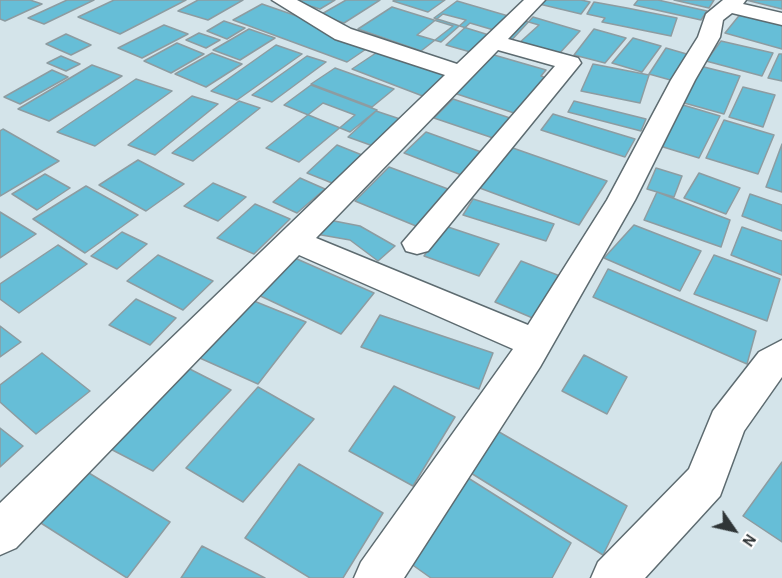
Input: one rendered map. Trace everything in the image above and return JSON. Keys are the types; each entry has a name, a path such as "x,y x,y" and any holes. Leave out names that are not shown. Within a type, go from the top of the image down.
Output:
{"street":[{"path":"282,0 343,34 461,73"},
{"path":"0,533 535,0"},
{"path":"377,578 535,344 621,200 683,80 709,37 713,18 732,3 782,19"},
{"path":"417,243 570,63 495,42"},
{"path":"292,240 535,344"},
{"path":"614,578 705,482 727,423 772,362 782,355"}],"building":[{"path":"0,0 30,0 42,4 5,21 0,19"},
{"path":"67,0 94,0 44,24 28,18"},
{"path":"114,0 186,0 120,34 78,17"},
{"path":"198,0 243,0 208,20 178,11"},
{"path":"300,0 335,0 320,9 297,2"},
{"path":"346,0 380,0 344,23 320,15"},
{"path":"445,0 428,12 393,1"},
{"path":"538,0 590,2 581,14 535,3"},
{"path":"638,0 658,0 707,11 701,20 634,5"},
{"path":"674,0 714,0 709,8"},
{"path":"746,0 782,0 782,9"},
{"path":"457,1 539,25 518,44 434,18"},
{"path":"594,2 677,18 671,36 602,22 605,18 587,14"},
{"path":"262,4 375,43 347,62 233,20"},
{"path":"392,7 453,26 421,51 358,29"},
{"path":"742,12 782,23 782,49 725,33"},
{"path":"443,14 466,20 441,42 417,35"},
{"path":"533,17 580,31 558,55 508,44"},
{"path":"224,21 245,28 227,39 207,31"},
{"path":"470,23 497,31 474,53 446,45"},
{"path":"164,25 188,34 142,58 118,48"},
{"path":"249,29 275,38 240,60 213,50"},
{"path":"594,29 626,38 605,63 574,55"},
{"path":"199,33 220,40 206,48 186,40"},
{"path":"66,34 91,45 71,55 46,44"},
{"path":"633,38 661,46 642,72 612,63"},
{"path":"721,41 773,53 762,76 706,61"},
{"path":"177,43 204,54 171,73 144,61"},
{"path":"276,45 302,54 237,100 211,91"},
{"path":"666,48 690,55 674,81 649,74"},
{"path":"379,51 466,83 441,103 352,69"},
{"path":"212,53 242,64 206,87 175,74"},
{"path":"779,54 782,54 782,81 768,78"},
{"path":"494,55 546,70 541,76 546,78 514,113 454,93"},
{"path":"61,56 80,64 66,71 47,63"},
{"path":"307,56 326,62 272,102 252,95"},
{"path":"593,64 649,75 640,103 581,91"},
{"path":"92,65 122,76 49,121 18,109"},
{"path":"696,65 740,76 724,114 677,101"},
{"path":"335,68 394,89 372,107 311,84"},
{"path":"52,70 68,77 20,104 4,97"},
{"path":"136,79 172,91 95,146 57,132"},
{"path":"311,85 377,110 350,132 284,105"},
{"path":"743,87 775,95 763,127 729,117"},
{"path":"192,96 218,104 155,155 128,145"},
{"path":"453,99 510,118 493,138 434,118"},
{"path":"239,101 260,108 193,161 172,153"},
{"path":"574,101 646,119 641,131 568,112"},
{"path":"323,103 355,115 299,162 266,148"},
{"path":"683,105 720,116 699,158 660,146"},
{"path":"376,111 400,119 373,146 348,137"},
{"path":"553,114 635,139 625,157 541,130"},
{"path":"724,120 774,135 758,174 706,158"},
{"path":"3,129 59,161 0,196 0,131"},
{"path":"426,132 484,153 464,176 404,153"},
{"path":"782,144 782,192 766,187"},
{"path":"337,145 362,155 332,183 307,173"},
{"path":"510,147 607,181 579,225 477,187"},
{"path":"138,160 184,184 146,211 99,185"},
{"path":"389,167 448,189 416,226 355,201"},
{"path":"656,168 682,176 674,197 647,189"},
{"path":"699,173 740,188 726,214 684,198"},
{"path":"45,174 70,188 37,210 12,194"},
{"path":"300,178 325,189 297,213 273,202"},
{"path":"213,183 246,197 218,221 184,206"},
{"path":"86,186 138,215 85,253 33,219"},
{"path":"657,192 730,220 721,247 644,220"},
{"path":"750,194 782,205 782,231 742,216"},
{"path":"473,199 554,224 546,241 463,215"},
{"path":"255,204 290,219 254,254 217,238"},
{"path":"0,212 36,234 0,258"},
{"path":"324,219 360,226 395,246 378,261 350,240 310,233"},
{"path":"634,225 701,251 680,291 604,258"},
{"path":"445,226 499,244 479,276 424,256"},
{"path":"742,227 782,241 782,275 731,255"},
{"path":"122,232 147,244 117,269 91,256"},
{"path":"58,245 87,264 19,313 0,299 0,284"},
{"path":"158,255 213,281 183,310 127,281"},
{"path":"288,255 374,293 341,334 252,292"},
{"path":"714,255 780,279 767,321 694,294"},
{"path":"521,261 560,276 535,319 495,302"},
{"path":"608,269 756,331 747,364 593,297"},
{"path":"244,297 306,322 258,384 193,355"},
{"path":"136,299 176,318 150,345 109,325"},
{"path":"380,315 493,353 479,389 361,347"},
{"path":"0,326 21,342 0,357"},
{"path":"42,353 90,391 36,434 0,402 0,385"},
{"path":"584,355 627,377 607,414 562,391"},
{"path":"176,362 231,390 153,471 97,442"},
{"path":"394,386 455,417 413,486 349,451"},
{"path":"258,387 314,419 243,502 186,468"},
{"path":"0,428 23,446 0,467"},
{"path":"494,429 627,506 603,555 466,470"},
{"path":"69,461 170,522 127,578 22,511"},
{"path":"782,462 782,542 743,516"},
{"path":"299,464 383,513 343,578 310,578 245,538"},
{"path":"465,476 571,543 552,578 431,578 407,561"},
{"path":"202,546 265,578 181,578"}]}
